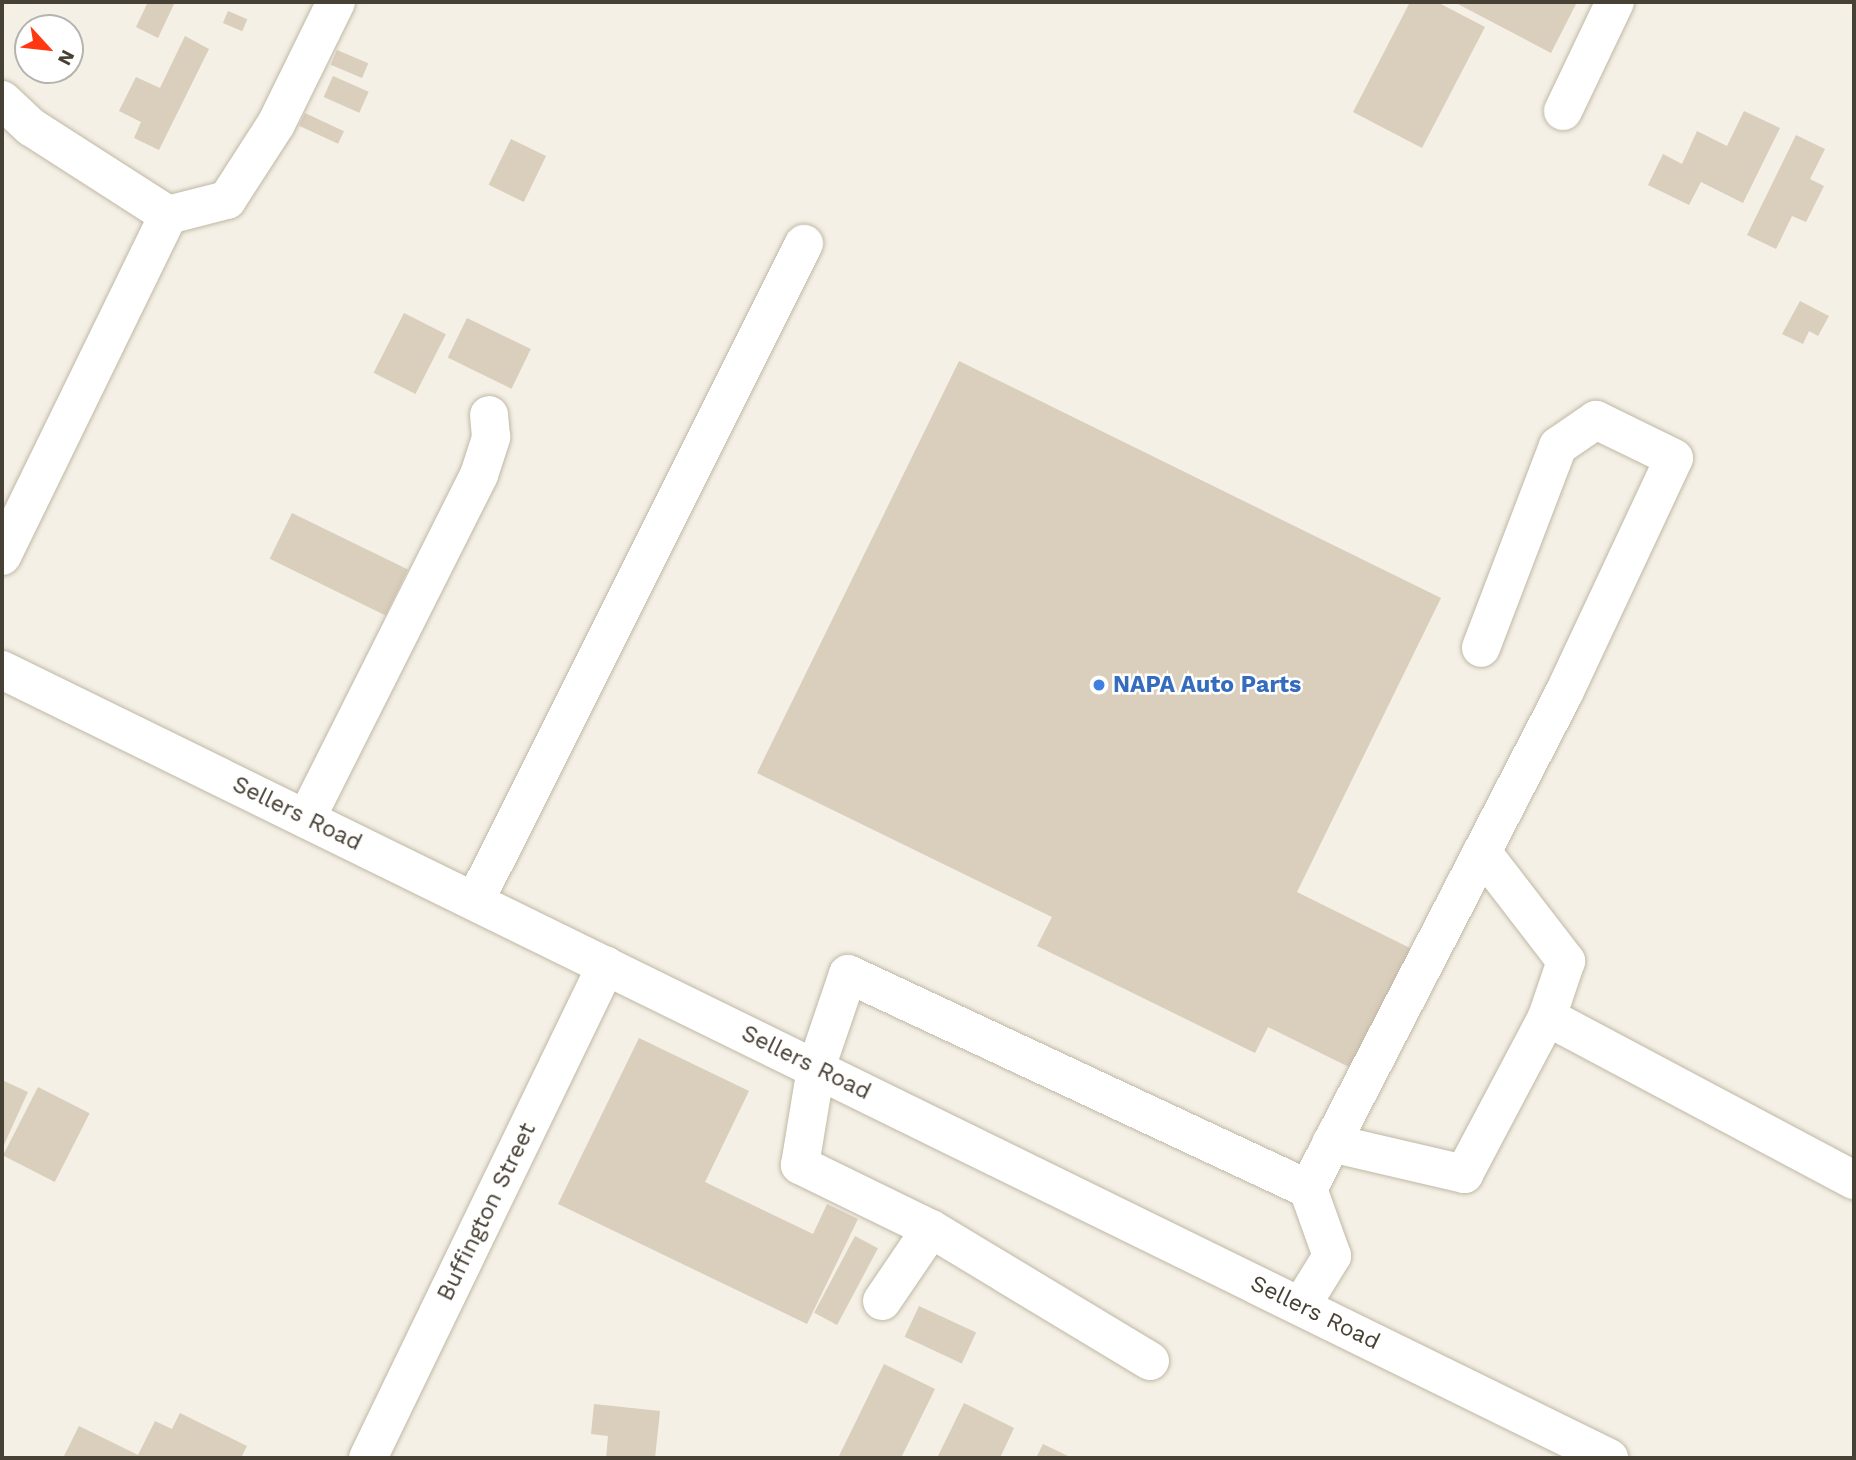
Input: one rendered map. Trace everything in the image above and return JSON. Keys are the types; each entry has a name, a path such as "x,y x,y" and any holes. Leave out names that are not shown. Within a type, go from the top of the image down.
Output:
{"street":[{"path":"2,100 31,127 168,215 227,200 276,124 336,2"},
{"path":"1563,111 1615,2"},
{"path":"2,556 168,215"},
{"path":"475,901 804,244"},
{"path":"306,818 479,475 491,438 489,415"},
{"path":"1308,1189 1564,693 1674,458 1596,420 1559,446 1481,648"},
{"name":"Sellers Road","path":"2,670 1609,1458"},
{"path":"1331,1143 1464,1174 1547,1017 1566,961 1482,852"},
{"name":"Buffington Street","path":"368,1458 606,966"},
{"path":"1150,1361 930,1229 800,1165 816,1068 848,974 1308,1189 1332,1255 1301,1307"},
{"path":"1547,1017 1854,1180"},
{"path":"882,1301 930,1229"}],"building":[{"path":"148,2 175,2 158,38 136,27"},
{"path":"1410,2 1437,2 1485,27 1422,148 1353,112"},
{"path":"1454,2 1577,2 1551,53"},
{"path":"228,11 247,19 242,31 223,23"},
{"path":"185,36 209,49 159,150 134,138 141,122 119,111 136,77 160,88"},
{"path":"337,50 368,63 362,78 331,65"},
{"path":"333,76 369,92 359,113 324,97"},
{"path":"1744,111 1780,128 1743,203 1701,182 1689,205 1648,185 1663,154 1682,164 1697,131 1727,146"},
{"path":"305,113 344,131 338,144 299,126"},
{"path":"1796,135 1825,149 1810,179 1824,186 1806,222 1792,216 1776,249 1747,235"},
{"path":"511,139 546,156 524,202 489,185"},
{"path":"1800,301 1829,316 1818,336 1809,331 1803,344 1782,334"},
{"path":"404,313 446,334 415,394 374,373"},
{"path":"467,318 531,349 512,389 448,358"},
{"name":"NAPA Auto Parts","path":"959,361 1441,598 1297,892 1414,950 1355,1070 1268,1027 1255,1053 1037,946 1052,917 757,773"},
{"path":"292,513 408,570 386,615 270,559"},
{"path":"639,1038 749,1091 705,1182 813,1234 827,1204 858,1219 807,1324 558,1204"},
{"path":"2,1080 28,1092 2,1149"},
{"path":"38,1087 90,1113 55,1182 3,1156"},
{"path":"855,1236 878,1248 837,1325 814,1313"},
{"path":"919,1306 976,1333 962,1363 905,1337"},
{"path":"884,1364 935,1389 901,1458 838,1458"},
{"path":"964,1403 1014,1428 1000,1458 937,1458"},
{"path":"594,1404 660,1411 655,1458 606,1458 608,1436 591,1434"},
{"path":"180,1413 247,1446 241,1458 63,1458 79,1426 138,1455 155,1421 172,1429"},
{"path":"1043,1444 1072,1458 1036,1458"}],"place":[{"name":"NAPA Auto Parts","path":"1099,685"}]}
